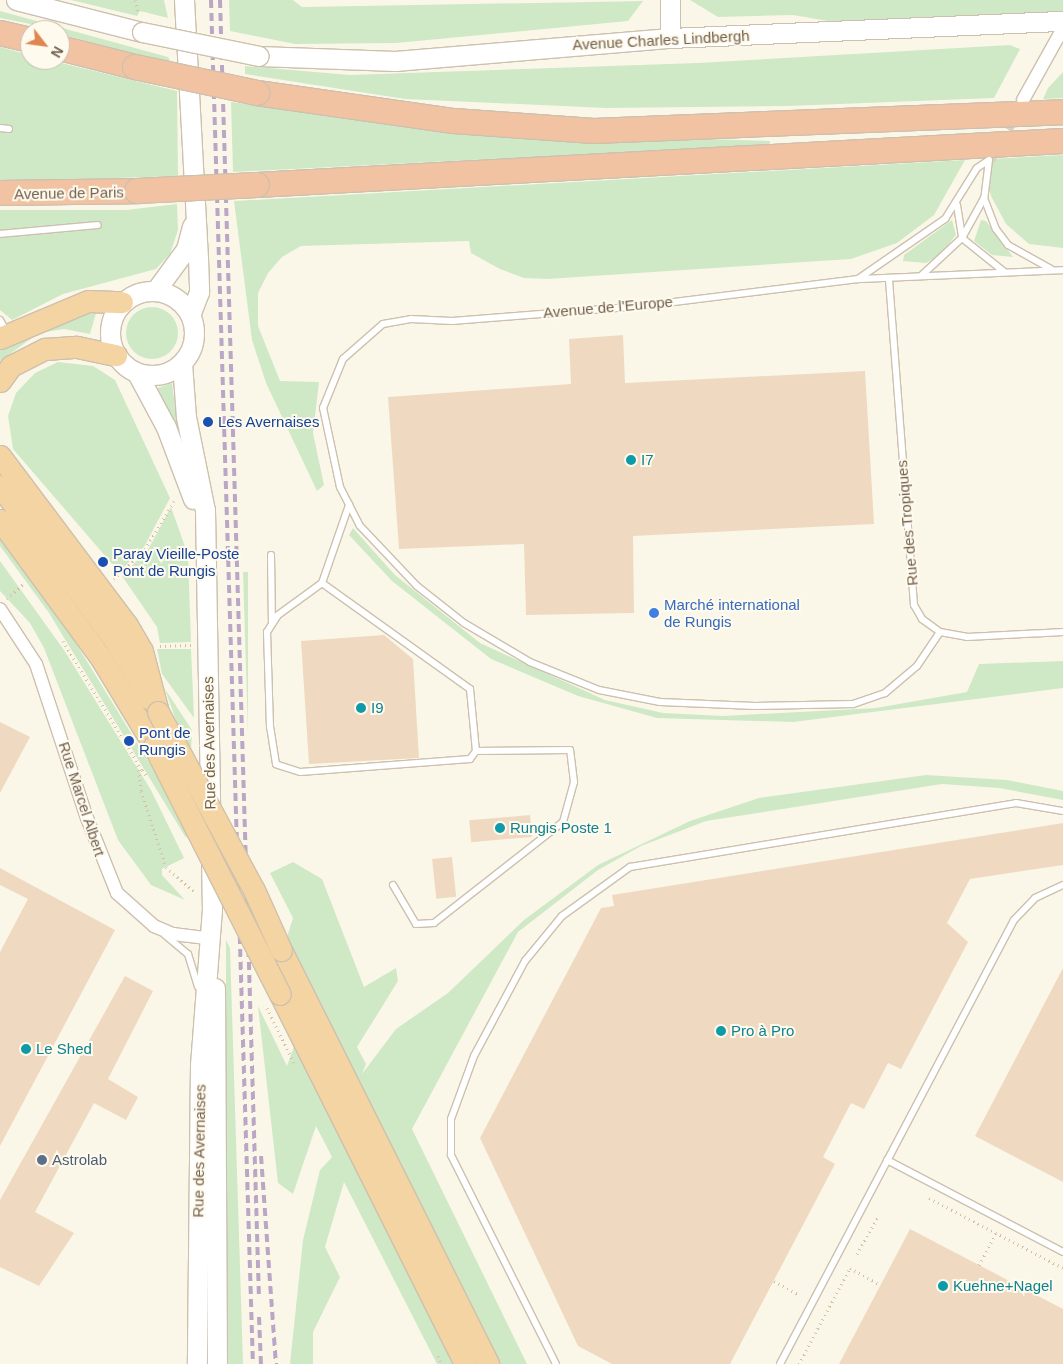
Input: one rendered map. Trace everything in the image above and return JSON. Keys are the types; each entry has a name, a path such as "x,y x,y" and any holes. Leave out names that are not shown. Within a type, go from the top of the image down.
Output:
{"highway":[{"path":"0,33 20,38"},
{"path":"70,51 135,67 257,93 454,120 594,131 1063,112"},
{"name":"Avenue de Paris","path":"0,194 138,191 1063,141"},
{"path":"2,331 88,301 122,302"},
{"path":"0,381 11,366 45,349 77,348 116,355"},
{"path":"0,456 127,625 145,658 158,712"},
{"path":"0,486 116,642 158,712 250,881 281,950 488,1364"},
{"path":"0,520 101,658 154,746 465,1364"}],"main road":[{"name":"Avenue Charles Lindbergh","path":"16,0 141,24 259,56 395,61 670,38 1063,21"},
{"path":"184,0 199,292 191,314 194,339 182,363 161,374 137,373 116,355 110,328 122,302 132,295 156,290 182,302 191,314"},
{"path":"670,0 670,38"},
{"path":"156,290 186,249 196,216"},
{"name":"Rue des Avernaises","path":"182,363 186,417 205,510 212,909 200,1063 197,1364"},
{"name":"Rue des Avernaises","path":"137,373 190,485 205,548"},
{"name":"Rue des Avernaises","path":"211,939 219,1026 216,1364"}],"street":[{"path":"1023,100 1063,28"},
{"name":"Rue Marcel Albert","path":"0,609 36,664 87,818 117,893 154,926 174,934 211,939"}],"lane":[{"path":"0,128 9,129"},
{"path":"858,279 916,242 957,205 977,168 989,160 984,198 962,238 921,276"},
{"path":"984,198 996,229 1008,245 1053,270"},
{"path":"957,205 962,238 1004,272"},
{"path":"0,234 98,225"},
{"name":"Avenue de l'Europe","path":"940,632 917,666 871,701 755,706 660,702 599,690 530,662 464,623 417,586 360,526 349,505 326,440 323,408 343,359 383,324 642,306 858,279 889,280 921,276 1063,270"},
{"name":"Rue des Tropiques","path":"889,280 914,605 922,619 940,632 967,637 1063,632"},
{"path":"272,625 284,610 322,583 349,505"},
{"path":"271,555 272,625 266,651 270,727 276,764 285,770 470,759 476,751 470,689 322,583"},
{"path":"393,885 416,924 434,923 564,822 574,782 570,750 476,751"},
{"path":"556,1364 451,1155 451,1128 474,1056 525,962 562,916 630,867 1016,803 1063,811"},
{"path":"780,1364 1014,920 1035,898 1063,885"},
{"path":"154,926 188,954 196,969 200,1063"},
{"path":"887,1160 1063,1252"}],"path":[{"path":"135,0 141,24"},
{"path":"120,575 145,549 172,502"},
{"path":"20,576 29,588"},
{"path":"11,594 25,582"},
{"path":"59,634 142,770"},
{"path":"160,646 195,645"},
{"path":"138,765 141,792 166,867 212,909"},
{"path":"929,1198 1063,1268"},
{"path":"857,1254 878,1217"},
{"path":"979,1265 996,1233"},
{"path":"799,1364 850,1268 881,1285"},
{"path":"774,1281 799,1295"}],"green space":[{"path":"71,0 164,0 168,18 140,11 137,16"},
{"path":"229,0 293,0 302,7 643,1 628,21 396,43 295,44 230,31"},
{"path":"690,0 1063,0 1063,12 840,23 793,15 718,17"},
{"path":"0,11 33,20 20,20 20,22 0,18"},
{"path":"70,30 168,57 172,64 70,37"},
{"path":"1010,45 1020,49 994,98 788,106 606,108 405,99 245,74 245,66 350,75 698,63"},
{"path":"0,47 20,52 20,70 70,70 70,65 177,91 178,176 0,182"},
{"path":"1063,72 1063,98 1043,99 1048,88"},
{"path":"231,102 461,132 770,141 770,145 233,172"},
{"path":"1063,155 1063,248 1029,244 1006,224 991,196 987,183 991,159"},
{"path":"965,160 934,215 897,243 851,259 547,279 524,278 500,269 471,253 469,241 301,246 282,257 268,273 258,293 258,326 280,381 319,382 313,433 324,485 317,491 266,383 252,340 234,201"},
{"path":"177,204 178,230 170,254 156,269 63,294 12,320 0,310 0,210 126,210"},
{"path":"952,220 956,235 939,256 926,263 903,261 904,255"},
{"path":"981,220 986,221 1013,257 992,255 974,241"},
{"path":"147,307 157,307 171,314 178,328 178,338 171,352 157,359 147,359 137,355 130,348 126,338 126,328 130,318 137,311"},
{"path":"96,313 90,334 64,329 39,333 0,361 0,349 67,316"},
{"path":"58,362 93,366 115,380 170,498 144,547 119,572 13,449 8,416 16,393 35,373"},
{"path":"172,383 179,438 152,390"},
{"path":"171,507 188,555 191,642 160,643 157,627 122,576 149,548"},
{"path":"353,528 395,575 480,643 605,700 663,713 723,716 876,708 967,692 979,664 1063,661 1063,688 793,722 657,718 578,696 491,659 392,581 349,535"},
{"path":"0,536 53,606 190,829 186,838 49,613 0,546"},
{"path":"0,561 64,650 151,790 184,858 162,869 162,875 185,900 151,885 118,840 44,648 30,623 0,591"},
{"path":"243,572 248,572 248,732"},
{"path":"157,649 191,649 194,718 162,674"},
{"path":"165,689 192,730 191,751 178,726"},
{"path":"926,775 1007,780 1063,791 1063,800 999,788 942,784 706,821 641,846 598,870 518,932 412,1129 527,1364 498,1364 286,940 293,918 270,873 293,862 322,879 364,987 396,968 398,981 357,1047 366,1064 362,1074 396,1029 448,993 524,920 598,865 690,821 759,798"},
{"path":"226,940 230,948 243,1364 226,1364"},
{"path":"258,1006 287,1066 294,1046 453,1364 437,1364 344,1182 325,1247 340,1277 313,1332 313,1364 290,1364 303,1240 320,1170 332,1157 316,1126 293,1194 278,1183"}],"building":[{"name":"I7","path":"623,335 625,383 865,371 874,524 633,536 634,613 526,615 524,544 399,549 388,397 571,384 569,339"},
{"name":"I9","path":"384,635 413,659 419,758 309,764 301,641"},
{"path":"0,722 30,737 0,793"},
{"name":"Rungis Poste 1","path":"530,815 532,837 471,842 469,820"},
{"name":"Pro à Pro","path":"1063,823 1063,865 970,879 947,923 968,942 901,1069 888,1063 864,1109 851,1103 823,1157 835,1164 730,1364 612,1364 578,1346 480,1138 601,908 614,906 612,895"},
{"path":"452,857 456,897 436,899 432,859"},
{"name":"Le Shed","path":"0,868 115,930 0,1146 0,952 28,899 0,885"},
{"path":"1063,968 1063,1182 975,1136"},
{"name":"Astrolab","path":"125,976 153,991 108,1079 138,1097 126,1120 94,1103 35,1212 74,1233 39,1286 0,1267 0,1200"},
{"name":"Kuehne+Nagel","path":"910,1229 1063,1309 1063,1364 839,1364"}],"tunnel":[{"path":"989,160 1017,111"}],"railway":[{"path":"211,0 253,1364"},
{"path":"220,0 259,1297"},
{"path":"261,1156 276,1364"},
{"path":"259,1317 261,1364"}],"place":[{"name":"Les Avernaises","path":"208,422"},
{"name":"I7","path":"631,460"},
{"name":"Paray Vieille-Poste Pont de Rungis","path":"103,562"},
{"name":"Marché international de Rungis","path":"654,613"},
{"name":"I9","path":"361,708"},
{"name":"Pont de Rungis","path":"129,741"},
{"name":"Rungis Poste 1","path":"500,828"},
{"name":"Pro à Pro","path":"721,1031"},
{"name":"Le Shed","path":"26,1049"},
{"name":"Astrolab","path":"42,1160"},
{"name":"Kuehne+Nagel","path":"943,1286"}]}
